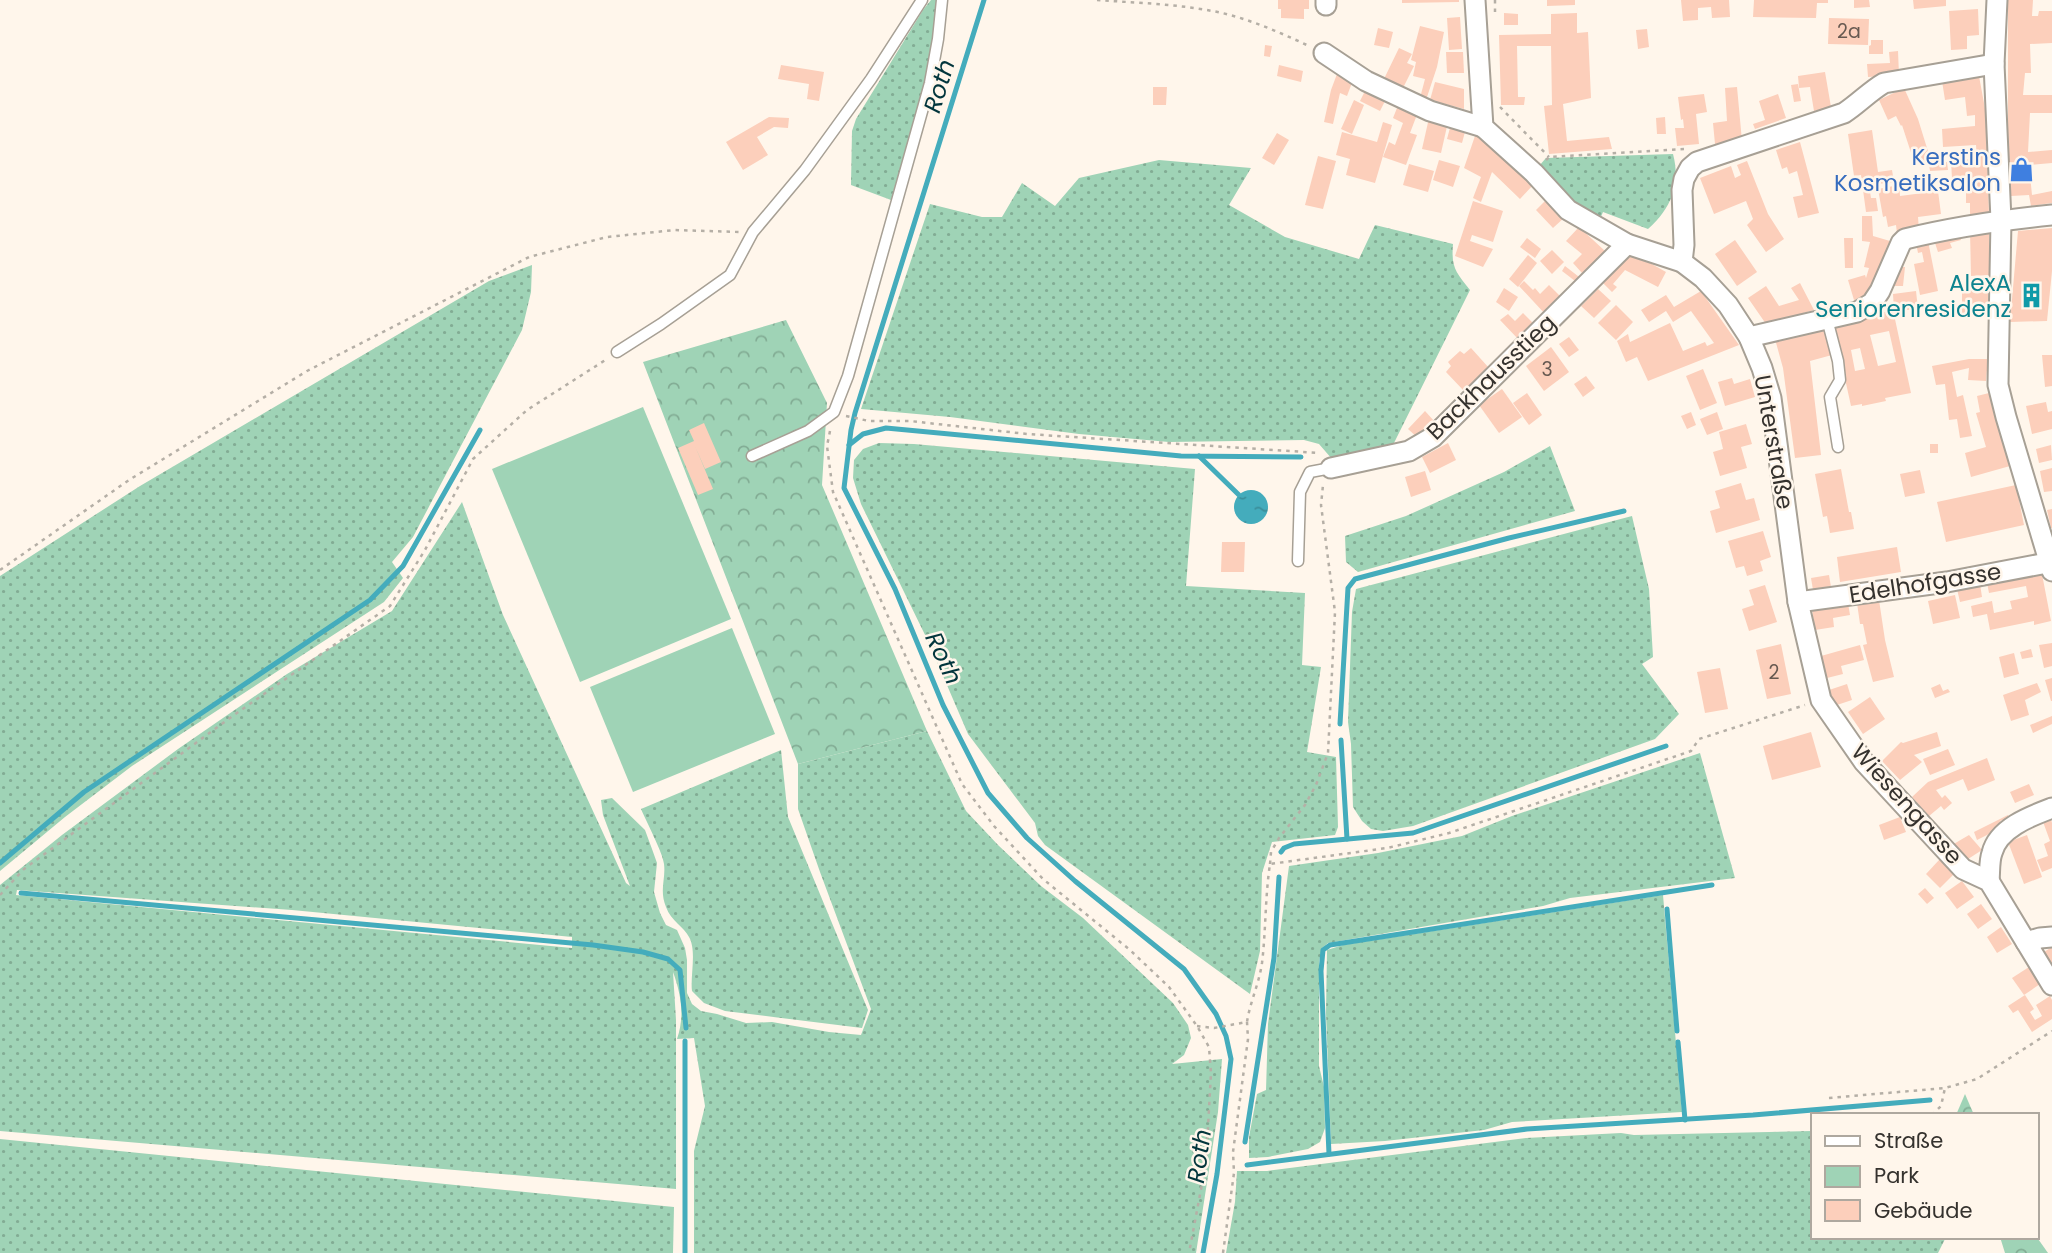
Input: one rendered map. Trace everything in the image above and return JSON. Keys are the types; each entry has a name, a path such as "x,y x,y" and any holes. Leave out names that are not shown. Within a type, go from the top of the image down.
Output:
{"street":[{"path":"1324,53 1366,81 1419,106 1483,127 1475,0"},
{"path":"1997,0 1994,64 2001,220 1998,384 2051,565"},
{"path":"1682,262 1682,190 1684,179 1697,162 1844,113 1884,83 1994,64"},
{"name":"Unterstraße","path":"1483,127 1534,173 1568,210 1627,244 1682,262 1703,278 1749,337 1771,398 1798,602"},
{"path":"1749,337 1857,312 1872,303 1905,239 2001,220 2052,215"},
{"name":"Backhausstieg","path":"1331,468 1409,451 1433,437 1627,244"},
{"name":"Edelhofgasse","path":"1798,602 2051,565"},
{"name":"Wiesengasse","path":"1798,602 1821,700 1864,762 1963,869 1989,881 2052,985"},
{"path":"1989,881 1992,852 1999,838 2018,823 2052,808"},
{"path":"2026,942 2052,937"}],"lane":[{"path":"617,352 730,275 753,232 805,170 871,79 922,0"},
{"path":"752,456 808,432 834,412 848,376 930,83 942,0"},
{"path":"1827,319 1839,373 1839,383 1830,397 1838,447"},
{"path":"1298,561 1300,492 1310,472 1331,468"}],"path":[{"path":"1097,0 1147,3 1222,13 1270,29 1324,53"},
{"path":"1495,0 1495,22"},
{"path":"1500,107 1549,157 1688,149"},
{"path":"0,570 129,480 307,371 529,257 621,236 675,230 753,232"},
{"path":"0,895 24,869 234,715 390,606 425,550 473,459 527,410 617,352"},
{"path":"834,412 827,446 833,492 962,784 994,826 1043,879 1130,950 1169,987 1209,1047 1206,1163 1189,1253"},
{"path":"846,416 1040,435 1276,449 1322,454 1331,468 1326,474 1321,505 1335,612 1328,753 1305,805 1271,852 1262,964 1248,1010 1248,1039 1223,1253"},
{"path":"1270,864 1387,848 1449,833 1691,751 1699,739 1821,700"},
{"path":"1197,1026 1214,1028 1247,1022"},
{"path":"1829,1097 1945,1087 1977,1079 2052,1031"},
{"path":"1934,1113 1941,1106 1945,1087"}],"green space":[{"path":"931,0 937,0 931,51 920,101 891,200 851,185 852,131 856,119"},
{"path":"1673,154 1676,176 1672,195 1663,213 1648,229 1603,212 1600,219 1591,214 1567,195 1539,166 1546,158"},
{"path":"1159,160 1251,168 1229,205 1285,237 1359,259 1375,225 1453,244 1456,269 1470,290 1392,447 1332,459 1319,444 1304,440 1169,442 861,409 930,204 982,217 1002,217 1022,183 1055,206 1079,178"},
{"path":"532,265 531,292 522,330 413,537 392,562 403,578 384,602 132,766 0,871 0,576 140,486 489,281"},
{"path":"786,320 827,403 822,485 927,731 798,764 643,362"},
{"path":"643,407 731,619 580,682 492,469"},
{"path":"879,443 1195,469 1186,586 1305,593 1302,665 1321,667 1307,752 1336,757 1338,827 1335,835 1272,842 1262,873 1260,951 1250,994 1045,845 1038,836 1035,823 968,734 928,641 861,504 853,478 854,460 863,449"},
{"path":"1550,446 1575,511 1358,572 1346,562 1345,536 1406,516 1504,472"},
{"path":"462,502 503,615 626,883 630,886 603,815 601,800 612,798 645,830 657,863 654,892 660,913 666,925 677,930 685,948 687,993 692,1004 701,1011 746,1023 772,1022 861,1035 871,1009 798,809 798,764 927,731 966,811 1041,886 1083,918 1173,1003 1188,1025 1191,1038 1184,1055 1172,1064 1222,1059 1218,1112 1196,1253 694,1253 694,1151 705,1106 694,1038 677,1039 681,1005 673,972 676,1020 676,1189 0,1131 0,885 178,749 287,674 392,611","holes":["17,890 292,910 572,937 572,948 16,895"]},
{"path":"1632,516 1649,589 1653,657 1642,664 1679,714 1655,739 1413,826 1383,831 1371,829 1353,807 1348,722 1352,612 1356,589"},
{"path":"732,628 775,734 633,792 590,687"},
{"path":"781,750 788,817 868,1010 862,1028 725,1011 704,1003 692,991 691,943 687,933 668,912 664,901 663,859 641,809"},
{"path":"1700,753 1735,878 1570,898 1543,906 1328,943 1322,948 1319,962 1319,1066 1324,1087 1325,1128 1320,1142 1308,1149 1249,1158 1249,1137 1257,1094 1266,1090 1268,1024 1289,866 1378,853 1462,836 1512,816"},
{"path":"1663,895 1682,1112 1512,1122 1484,1130 1331,1144 1326,1013 1327,950 1343,945"},
{"path":"1965,1094 1973,1113 1957,1113"},
{"path":"1811,1131 1811,1239 1945,1239 1938,1253 1226,1253 1235,1202 1237,1171 1267,1171 1526,1138 1621,1133 1634,1135"},
{"path":"0,1139 674,1207 673,1253 0,1253"},
{"path":"2001,1239 2038,1239 2048,1253 2005,1253"}],"water":[{"path":"1251,490 1263,495 1268,507 1263,519 1251,524 1239,519 1234,507 1239,495"}],"building":[{"path":"1278,0 1309,0 1309,9 1304,9 1304,19 1281,18"},
{"path":"1402,0 1459,0 1459,2 1402,3"},
{"path":"1547,0 1575,0 1575,5 1547,6"},
{"path":"1681,0 1729,0 1730,17 1712,18 1711,7 1698,8 1698,20 1683,21"},
{"path":"1754,0 1828,0 1828,3 1817,3 1816,18 1753,17"},
{"path":"1854,0 1869,0 1870,7 1854,8"},
{"path":"1913,0 1946,0 1946,6 1914,9"},
{"path":"2008,0 2033,0 2032,16 2038,16 2039,11 2052,11 2052,43 2030,44 2031,73 2025,73 2023,95 2052,95 2052,113 2030,113 2028,152 2052,150 2052,163 2029,165 2032,195 2052,191 2052,203 2031,206 2029,195 2011,196 2008,154"},
{"path":"1978,9 1979,35 1967,36 1967,49 1951,50 1949,11"},
{"path":"1504,13 1518,14 1518,25 1504,25"},
{"path":"1577,13 1577,33 1588,32 1591,98 1563,104 1567,141 1609,137 1612,149 1549,154 1544,106 1552,105 1551,46 1517,46 1518,97 1525,97 1524,105 1501,105 1499,35 1551,34 1551,14"},
{"path":"1460,17 1462,49 1449,50 1447,18"},
{"path":"1829,18 1869,19 1868,45 1828,44"},
{"path":"1420,26 1444,32 1437,67 1426,100 1420,98 1425,79 1413,76 1416,62 1411,60"},
{"path":"1378,28 1393,32 1389,48 1374,45"},
{"path":"1647,29 1649,47 1638,49 1636,30"},
{"path":"1871,40 1883,40 1883,54 1869,54"},
{"path":"1265,45 1272,46 1270,57 1264,56"},
{"path":"1399,48 1412,54 1407,63 1414,66 1402,90 1383,81"},
{"path":"1898,51 1899,75 1868,77 1867,64 1890,63 1889,52"},
{"path":"1446,52 1463,52 1464,73 1447,73"},
{"path":"781,65 824,72 819,101 807,99 809,84 778,79"},
{"path":"1279,65 1303,71 1301,82 1277,76"},
{"path":"1825,72 1831,107 1814,111 1810,87 1799,88 1798,76"},
{"path":"1337,74 1353,80 1347,96 1340,93 1333,124 1324,122"},
{"path":"1979,76 1986,114 1989,214 1970,217 1970,203 1966,203 1969,179 1952,179 1951,160 1977,159 1976,145 1943,147 1942,129 1975,126 1975,115 1967,116 1965,97 1945,100 1942,81"},
{"path":"1435,82 1464,89 1464,109 1430,100"},
{"path":"1798,84 1801,101 1794,102 1791,85"},
{"path":"1153,87 1167,87 1166,105 1153,105"},
{"path":"1367,87 1387,97 1380,111 1360,101"},
{"path":"1737,87 1742,141 1715,144 1713,123 1727,121 1725,88"},
{"path":"1904,88 1918,119 1931,161 1915,165 1902,125 1896,116 1888,120 1879,100"},
{"path":"1704,94 1707,112 1696,114 1699,144 1677,146 1675,128 1684,128 1678,97"},
{"path":"1778,94 1786,118 1755,129 1753,124 1765,120 1759,101"},
{"path":"1354,100 1364,105 1352,134 1341,129"},
{"path":"1399,103 1418,112 1410,133 1417,135 1406,165 1383,157 1389,142 1395,145 1403,123 1393,118"},
{"path":"769,117 789,118 788,128 774,127 757,137 768,155 743,170 726,142"},
{"path":"1665,117 1666,134 1657,134 1656,118"},
{"path":"1429,118 1448,122 1441,153 1422,149"},
{"path":"1383,122 1392,125 1375,183 1346,175 1350,159 1336,155 1342,132 1377,142"},
{"path":"1451,124 1466,128 1462,143 1447,139"},
{"path":"1872,130 1878,172 1892,170 1894,182 1869,185 1871,198 1876,198 1878,211 1866,212 1861,175 1854,176 1848,134"},
{"path":"1277,133 1289,140 1274,165 1262,158"},
{"path":"1476,133 1492,144 1533,185 1520,199 1492,172 1481,202 1473,198 1481,177 1464,168"},
{"path":"1800,142 1819,213 1798,218 1793,197 1803,195 1797,171 1789,174 1787,167 1782,169 1776,150"},
{"path":"1318,156 1336,161 1323,209 1305,205"},
{"path":"1439,160 1460,166 1453,187 1433,180"},
{"path":"1747,161 1768,214 1784,239 1766,252 1747,225 1753,219 1746,201 1714,214 1700,178 1731,166 1735,178 1741,175 1737,165"},
{"path":"1947,162 1948,170 1930,171 1929,164"},
{"path":"1409,164 1434,171 1428,192 1403,185"},
{"path":"1899,185 1900,196 1938,191 1941,214 1918,217 1919,230 1897,233 1896,225 1888,227 1886,216 1883,217 1878,189"},
{"path":"1547,199 1565,217 1553,228 1536,210"},
{"path":"1473,201 1503,211 1493,242 1472,235 1470,241 1493,249 1483,267 1455,256"},
{"path":"1862,216 1872,216 1873,236 1890,241 1882,271 1873,288 1868,290 1868,295 1854,300 1848,280 1865,275 1866,278 1869,268 1864,267 1870,242 1862,241"},
{"path":"1579,227 1605,251 1582,273 1573,263 1582,254 1566,241"},
{"name":"AlexA Seniorenresidenz","path":"2052,228 2052,271 2047,321 2010,322 2018,231"},
{"path":"1970,230 1989,230 1990,275 1971,276"},
{"path":"1959,233 1961,240 1950,243 1952,248 1938,252 1934,240"},
{"path":"1527,238 1541,249 1535,258 1520,247"},
{"path":"1844,238 1853,238 1853,268 1845,268"},
{"path":"1735,240 1757,272 1737,286 1715,254"},
{"path":"1928,241 1938,291 1920,295 1914,264 1924,262 1916,243"},
{"path":"1552,250 1564,262 1552,274 1540,261"},
{"path":"1634,254 1666,272 1658,287 1625,270 1613,284 1617,287 1612,292 1603,283 1618,266"},
{"path":"1528,255 1537,263 1518,287 1509,279"},
{"path":"1565,266 1583,280 1579,284 1562,271"},
{"path":"1894,267 1905,267 1903,286 1893,286"},
{"path":"1524,281 1540,294 1549,285 1562,298 1546,315 1519,286"},
{"path":"1800,283 1814,310 1766,324 1748,298 1766,286 1779,306 1799,300 1791,288"},
{"path":"1988,285 1988,312 1962,313 1962,286"},
{"path":"1504,288 1518,297 1509,311 1496,302"},
{"path":"1598,289 1611,301 1594,318 1581,306"},
{"path":"1701,291 1739,345 1648,381 1637,357 1626,362 1617,341 1628,334 1630,342 1670,323 1683,351 1705,342 1707,346 1714,343 1691,311 1673,322 1666,311 1649,322 1641,310 1666,295 1674,307"},
{"path":"1916,291 1918,309 1894,311 1893,294"},
{"path":"1616,305 1633,322 1616,340 1598,323"},
{"path":"1893,310 1911,393 1885,398 1886,401 1851,406 1833,324","holes":["1889,331 1896,362 1878,366 1870,335","1860,348 1865,369 1855,371 1851,350"]},
{"path":"1523,313 1535,325 1519,340 1500,320 1508,314 1515,321"},
{"path":"1824,326 1832,355 1810,361 1821,455 1795,458 1783,368 1775,339"},
{"path":"1569,337 1579,350 1569,357 1559,344"},
{"path":"1551,347 1569,372 1544,391 1526,366"},
{"path":"1471,348 1489,368 1464,391 1446,372 1451,366 1448,362 1460,351 1464,354"},
{"path":"2042,355 2052,355 2052,386 2045,387"},
{"path":"1969,359 1988,359 1986,381 1968,380 1969,368 1952,372 1957,397 1963,395 1972,436 1960,438 1957,419 1949,420 1945,384 1936,385 1932,366"},
{"path":"1703,369 1717,403 1700,410 1686,376"},
{"path":"1586,376 1595,388 1583,397 1574,384"},
{"path":"1732,378 1734,384 1750,379 1755,397 1725,406 1718,382"},
{"path":"1502,389 1522,417 1499,433 1479,405"},
{"path":"1527,393 1542,415 1529,425 1513,403"},
{"path":"1989,393 2010,466 1971,477 1965,453 1986,447 1976,413 1980,412 1977,396"},
{"path":"2046,402 2048,412 2052,411 2052,429 2032,434 2026,406"},
{"path":"1425,411 1435,422 1419,439 1408,429"},
{"path":"1691,412 1696,425 1687,429 1681,416"},
{"path":"1717,412 1723,429 1707,435 1700,419"},
{"path":"704,423 721,462 705,469 695,446 713,489 698,495 678,448 694,441 689,430"},
{"path":"1746,424 1752,444 1741,447 1747,468 1720,476 1713,452 1723,449 1719,432"},
{"path":"1448,443 1456,460 1430,473 1422,457"},
{"path":"1930,444 1938,444 1938,453 1930,453"},
{"path":"2051,445 2052,460 2039,463 2036,449"},
{"path":"2052,468 2052,491 2044,492 2040,471"},
{"path":"1841,469 1854,529 1830,533 1827,516 1823,517 1815,474"},
{"path":"1920,470 1925,493 1905,497 1900,474"},
{"path":"1425,471 1431,490 1411,497 1405,477"},
{"path":"1741,483 1746,500 1754,498 1760,520 1716,533 1710,511 1720,508 1715,491"},
{"path":"2016,485 2024,525 1946,542 1937,502"},
{"path":"2052,509 2052,528 2051,528 2047,510"},
{"path":"1763,531 1771,557 1760,561 1763,571 1747,576 1744,566 1736,568 1728,541"},
{"path":"1222,542 1245,542 1244,572 1221,572"},
{"path":"1897,547 1901,572 1840,582 1837,557"},
{"path":"2042,574 2051,621 2034,625 2034,621 1990,630 1987,614 1973,617 1971,606 1992,601 1994,613 2012,609 2010,601 2028,597 2026,586 1989,593 1987,583"},
{"path":"1829,575 1831,587 1813,590 1811,578"},
{"path":"1980,584 1982,597 1960,602 1957,589"},
{"path":"1765,585 1777,622 1749,631 1742,609 1754,605 1749,590"},
{"path":"1955,595 1960,618 1933,624 1928,601"},
{"path":"1879,600 1894,677 1873,682 1863,645 1867,644 1857,603"},
{"path":"1848,603 1850,615 1833,618 1834,627 1815,630 1812,609"},
{"path":"2052,643 2052,666 2044,668 2039,645"},
{"path":"1781,644 1791,694 1767,699 1756,650"},
{"path":"1860,645 1864,660 1841,666 1843,674 1827,678 1821,656"},
{"path":"2031,649 2033,657 2022,659 2020,652"},
{"path":"2014,653 2019,674 2004,678 1999,657"},
{"path":"1720,668 1728,709 1705,713 1697,672"},
{"path":"2052,678 2052,701 2051,701 2045,680"},
{"path":"2037,683 2041,692 2025,700 2029,715 2011,721 2003,695"},
{"path":"1847,684 1852,700 1834,706 1829,690"},
{"path":"1940,684 1943,691 1948,689 1950,692 1935,698 1931,688"},
{"path":"1870,697 1885,719 1863,734 1848,712"},
{"path":"2052,716 2052,724 2033,733 2030,725"},
{"path":"1811,732 1821,767 1772,780 1763,746"},
{"path":"1937,732 1941,746 1914,755 1922,762 1900,780 1882,761 1901,742"},
{"path":"1948,749 1955,765 1930,775 1923,759"},
{"path":"1987,758 1995,780 1968,791 1963,779 1936,790 1942,798 1945,795 1952,803 1944,810 1941,806 1929,816 1912,797 1928,782"},
{"path":"2029,784 2034,795 2015,803 2010,792"},
{"path":"2008,815 2009,818 2000,821 2003,829 1994,839 1991,833 1977,840 1974,832"},
{"path":"2050,816 2052,868 2042,872 2037,860 2048,856 2044,844 2050,841 2042,819"},
{"path":"1900,817 1906,832 1884,840 1879,825"},
{"path":"1969,835 1982,850 1965,861 1952,845"},
{"path":"2027,835 2042,877 2024,884 2008,842"},
{"path":"1940,859 1954,874 1940,888 1926,874"},
{"path":"1962,881 1974,897 1957,909 1945,893"},
{"path":"1925,888 1934,898 1927,904 1918,894"},
{"path":"1981,904 1992,919 1978,929 1967,914"},
{"path":"2001,927 2012,944 1997,953 1987,937"},
{"path":"2052,947 2052,966 2044,952"},
{"path":"2029,967 2040,984 2024,995 2012,978"},
{"path":"2025,995 2034,1009 2030,1012 2035,1020 2042,1016 2036,1005 2050,996 2052,1000 2052,1019 2032,1032 2018,1010 2013,1013 2008,1006"}],"waterway":[{"name":"Roth","path":"984,0 855,413 844,488 895,589 943,705 988,793 1027,838 1075,881 1184,969 1216,1014 1226,1036 1231,1059 1217,1174 1203,1253"},
{"path":"849,445 863,434 886,428 1181,456 1301,457"},
{"path":"0,863 84,792 370,600 403,566 480,430"},
{"path":"1199,456 1239,495"},
{"path":"1340,724 1348,588 1355,579 1624,511"},
{"path":"1341,740 1347,839"},
{"path":"1281,852 1294,844 1413,833 1666,746"},
{"path":"1245,1142 1274,958 1279,877"},
{"path":"1329,1154 1321,971 1323,950 1330,945 1712,885"},
{"path":"21,893 593,945 643,952 668,959 680,970 686,1028"},
{"path":"1667,909 1677,1031"},
{"path":"685,1041 685,1253"},
{"path":"1678,1042 1685,1120"},
{"path":"1247,1165 1527,1129 1753,1115 1930,1100"}],"place":[{"name":"Kerstins Kosmetiksalon","path":"2021,170"},
{"name":"AlexA Seniorenresidenz","path":"2031,296"}]}
